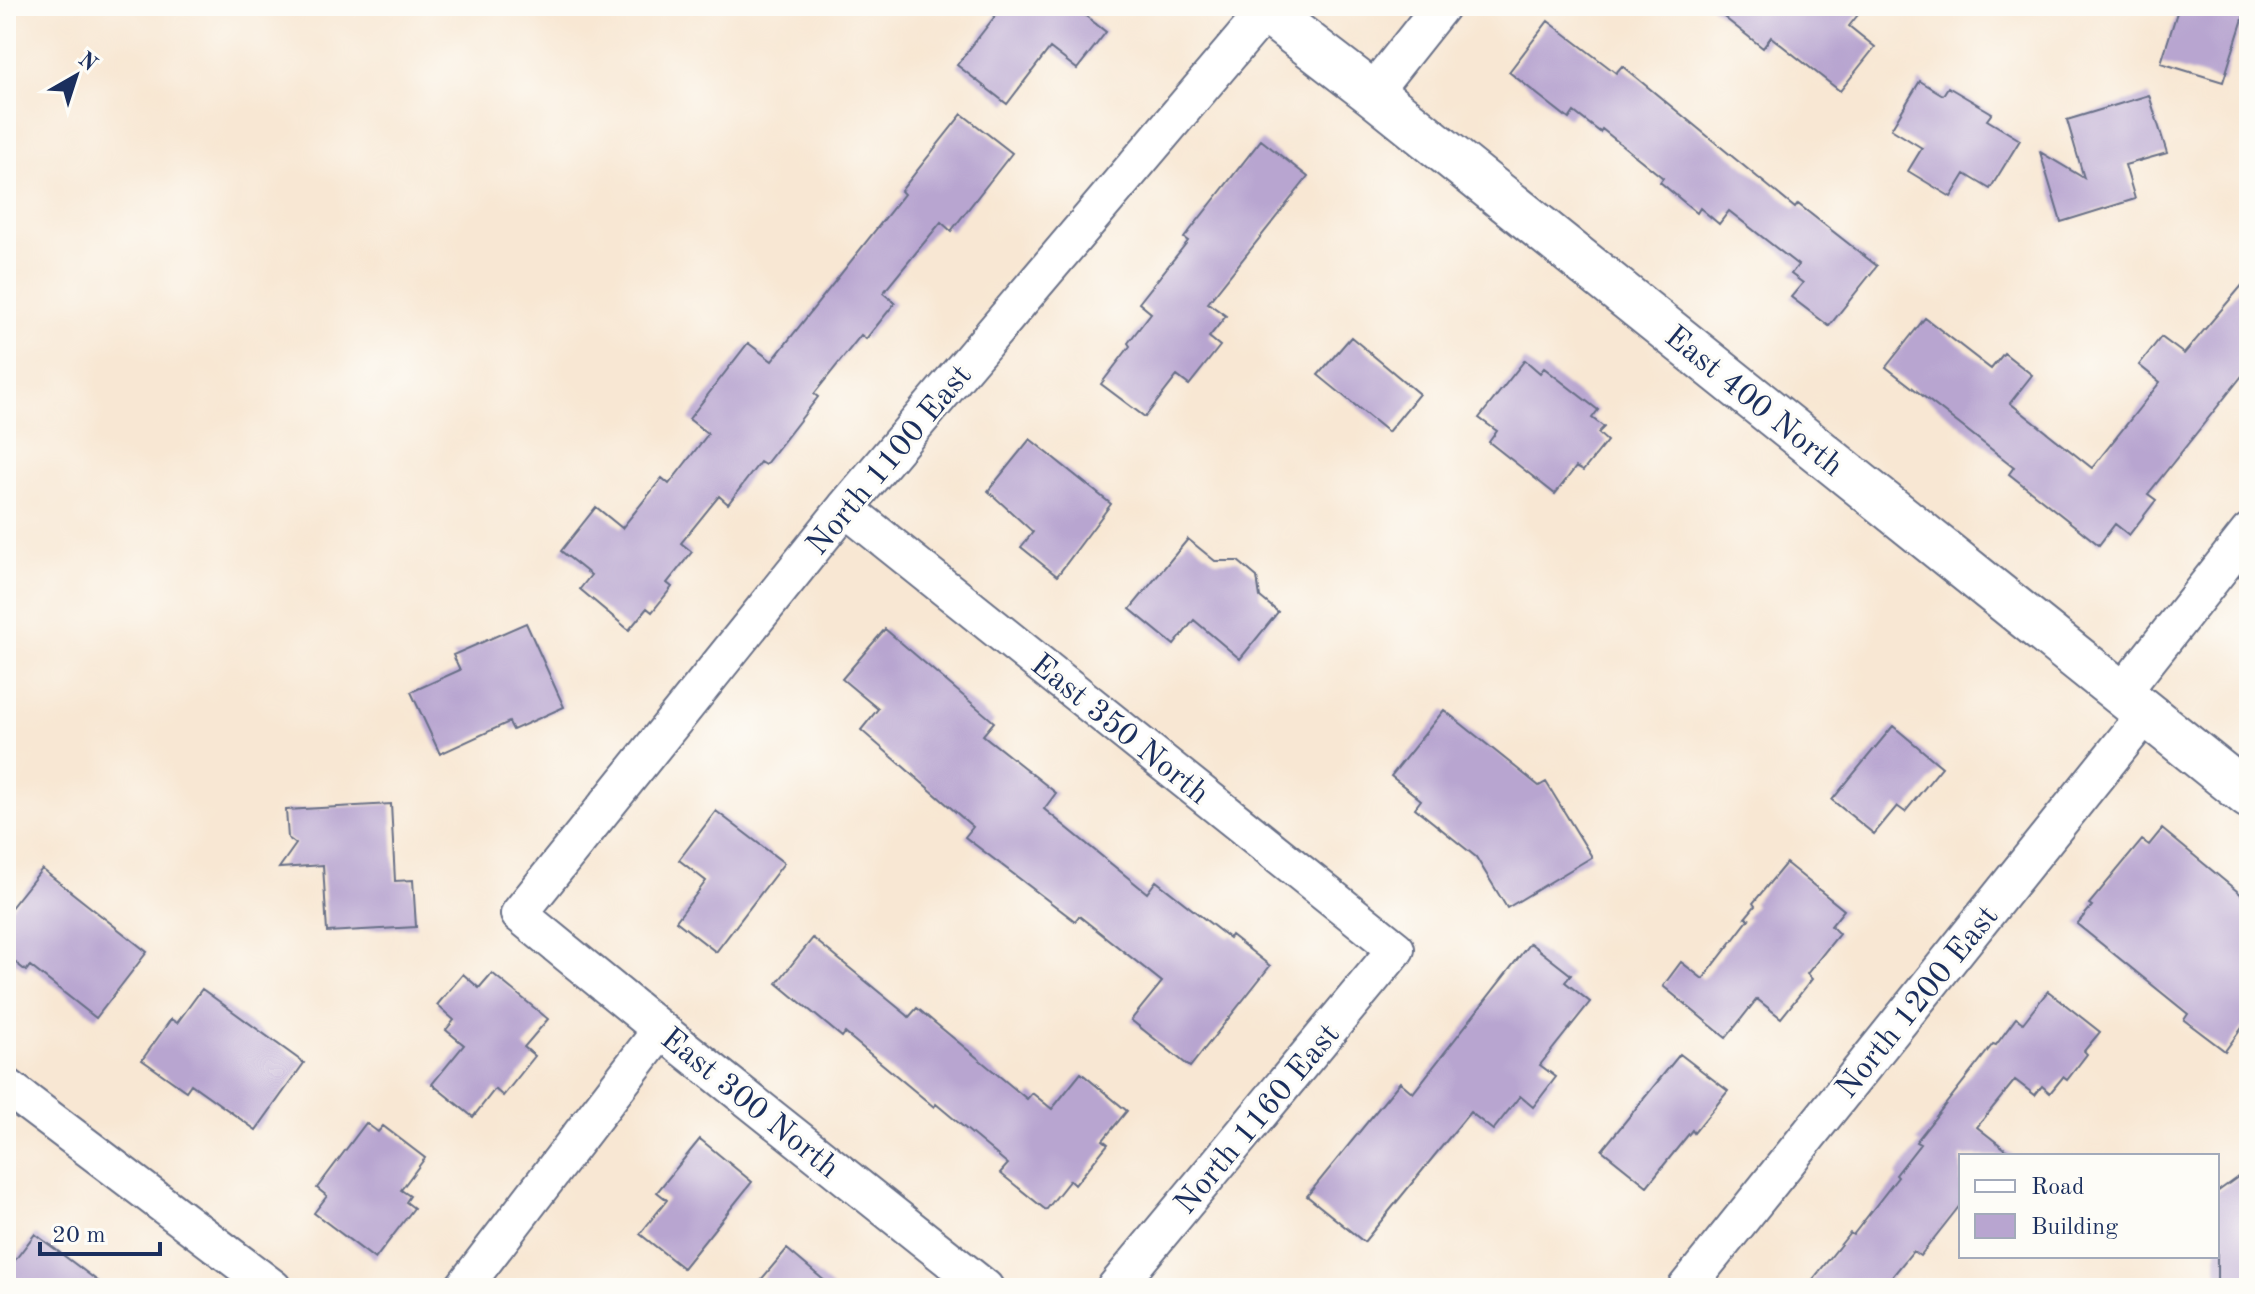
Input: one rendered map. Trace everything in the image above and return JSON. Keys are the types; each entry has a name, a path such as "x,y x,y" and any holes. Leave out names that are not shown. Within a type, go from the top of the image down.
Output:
{"street":[{"path":"1372,93 1441,6"},
{"name":"East 400 North","path":"1263,9 2249,796"},
{"name":"North 1100 East","path":"519,914 845,508 1263,9"},
{"name":"East 350 North","path":"845,508 1396,949"},
{"name":"North 1200 East","path":"1686,1288 2133,704 2249,532"},
{"name":"East 300 North","path":"519,914 985,1288"},
{"name":"North 1160 East","path":"1115,1288 1396,949"},
{"path":"463,1288 661,1030"},
{"path":"6,1086 273,1288"}],"building":[{"path":"1003,6 1073,6 1106,32 1077,69 1050,48 1007,104 957,65"},
{"path":"1710,6 1865,6 1849,26 1875,47 1840,91 1771,37 1763,48"},
{"path":"2179,6 2247,6 2223,82 2161,63"},
{"path":"1548,21 1616,73 1622,66 1795,208 1798,204 1877,266 1829,326 1791,297 1803,283 1791,274 1798,265 1729,211 1719,224 1700,208 1697,213 1660,182 1663,178 1602,129 1600,132 1574,112 1569,119 1509,72"},
{"path":"1920,81 1943,95 1948,87 1992,113 1987,120 2020,140 1990,189 1965,174 1951,197 1908,171 1922,148 1891,129"},
{"path":"2149,95 2167,153 2125,165 2135,199 2061,222 2040,152 2084,178 2067,120"},
{"path":"962,114 1012,153 951,231 941,222 883,293 895,303 866,339 861,335 814,394 818,397 765,465 760,462 728,504 719,496 681,543 692,552 667,583 672,587 652,612 647,608 629,630 580,589 591,575 561,551 596,507 622,528 662,478 669,484 708,434 689,419 748,343 772,361 904,194 901,191"},
{"path":"1261,140 1308,177 1208,303 1226,316 1209,337 1220,346 1189,385 1177,376 1145,417 1101,384 1151,313 1139,303 1188,241 1184,238"},
{"path":"2249,277 2249,367 2148,494 2156,500 2129,535 2115,524 2099,545 2009,474 2014,467 1886,367 1925,318 1991,369 2004,353 2032,375 2010,403 2092,468 2160,382 2139,365 2161,337 2184,354"},
{"path":"1351,337 1419,394 1388,432 1318,375"},
{"path":"1525,360 1540,373 1544,368 1598,410 1592,418 1604,427 1598,433 1607,441 1583,471 1576,467 1555,494 1489,442 1497,431 1479,418"},
{"path":"1030,439 1111,504 1057,576 1021,547 1033,532 988,491"},
{"path":"1188,539 1215,561 1238,561 1257,577 1260,597 1278,612 1240,659 1194,620 1174,645 1130,609"},
{"path":"526,623 564,707 513,730 509,722 440,754 411,692 460,670 453,655"},
{"path":"885,629 994,722 983,735 1056,793 1044,809 1147,893 1156,881 1270,966 1190,1067 1131,1020 1162,982 1079,916 1075,921 965,837 973,827 861,730 878,709 842,679"},
{"path":"1444,710 1539,786 1546,782 1592,857 1507,908 1476,857 1415,808 1421,800 1391,776"},
{"path":"1893,726 1942,767 1905,812 1897,806 1874,834 1832,800"},
{"path":"391,804 395,881 413,880 416,927 327,932 323,865 279,868 296,844 288,838 286,810"},
{"path":"716,811 784,863 716,952 676,921 706,881 679,860"},
{"path":"2162,829 2249,901 2249,1018 2225,1051 2184,1020 2188,1014 2077,924 2092,906 2089,904 2142,840 2149,845"},
{"path":"1786,863 1844,910 1831,926 1839,934 1807,974 1812,979 1781,1018 1757,999 1726,1038 1663,986 1681,962 1703,979 1749,919 1745,918 1755,906 1753,903"},
{"path":"42,869 147,952 96,1018 30,966 26,971 6,955 6,914"},
{"path":"813,938 909,1017 917,1008 1027,1099 1032,1093 1052,1109 1081,1073 1127,1111 1103,1140 1108,1144 1075,1185 1070,1180 1046,1210 1000,1173 1008,1164 936,1104 934,1107 845,1033 842,1037 777,983"},
{"path":"1530,943 1571,975 1565,982 1590,1002 1540,1065 1556,1077 1533,1107 1520,1096 1493,1130 1470,1112 1364,1242 1307,1196 1400,1082 1413,1093"},
{"path":"492,973 548,1019 524,1047 535,1056 503,1096 495,1089 473,1117 432,1084 464,1045 446,1030 454,1020 437,1005 463,974 479,988"},
{"path":"202,989 304,1063 256,1130 191,1084 186,1091 142,1060 171,1019 177,1023"},
{"path":"2048,991 2100,1032 2084,1051 2087,1054 2067,1080 2063,1077 2050,1093 2042,1086 2035,1095 2015,1080 1977,1127 2011,1154 1959,1154 1959,1207 1920,1256 1913,1251 1883,1288 1806,1288 1898,1177 1896,1175 1920,1144 1916,1142 1993,1044 1996,1045 2016,1018 2023,1023"},
{"path":"1680,1054 1728,1091 1647,1186 1602,1150"},
{"path":"366,1123 378,1132 383,1126 425,1158 401,1190 410,1196 406,1202 414,1208 375,1259 314,1213 327,1196 317,1188"},
{"path":"700,1139 752,1182 683,1268 640,1234 667,1200 657,1192"},
{"path":"2249,1169 2249,1288 2217,1288 2219,1191"},
{"path":"35,1234 107,1288 6,1288 6,1272"},
{"path":"787,1249 833,1288 754,1288"}]}
